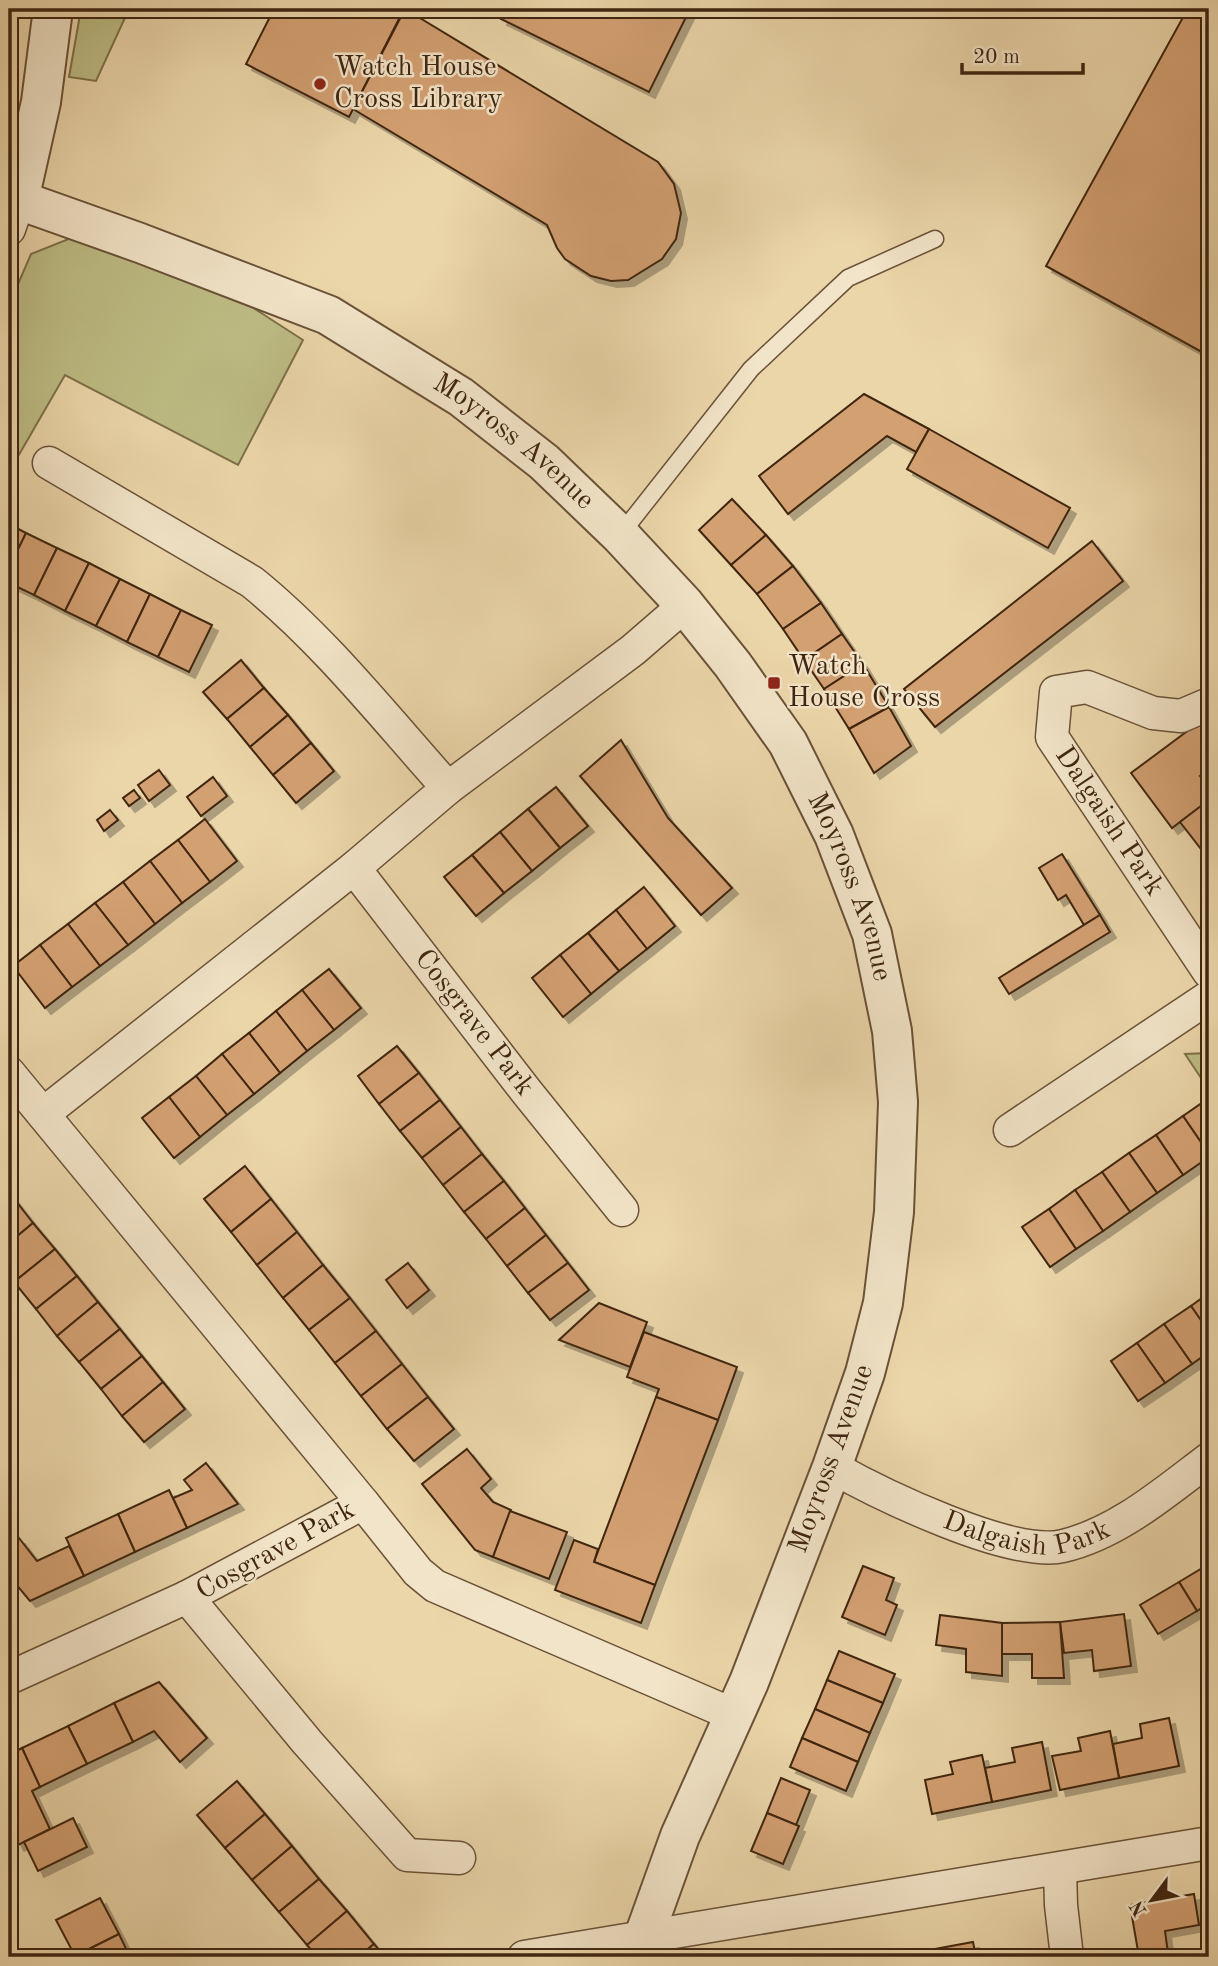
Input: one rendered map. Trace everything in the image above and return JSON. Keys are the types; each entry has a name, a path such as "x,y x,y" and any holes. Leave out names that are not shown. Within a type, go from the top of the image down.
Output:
{"street":[{"path":"14,214 41,102 53,9"},
{"name":"Moyross Avenue","path":"14,214 140,243 328,315 461,397 544,462 620,535 685,605 733,665 788,743 834,835 872,934 892,1031 898,1102 894,1212 883,1303 865,1373 832,1467 734,1715 680,1836 641,1948"},
{"path":"49,463 253,582 282,606 311,636 448,788"},
{"path":"43,1114 354,868 448,788 633,650 685,605"},
{"name":"Dalgaish Park","path":"1209,704 1181,716 1153,713 1087,687 1056,692 1052,737 1209,972"},
{"name":"Cosgrave Park","path":"354,868 526,1091 622,1210"},
{"path":"1010,1130 1209,997"},
{"name":"Cosgrave Park","path":"9,1073 363,1503 187,1597 299,1732 407,1854 459,1858"},
{"name":"Dalgaish Park","path":"832,1467 866,1487 992,1538 1027,1546 1060,1546 1086,1538 1121,1521 1209,1459"},
{"path":"363,1503 418,1572 435,1586 734,1715"},
{"path":"9,1678 187,1597"},
{"path":"524,1957 641,1948 1209,1843"},
{"path":"1060,1869 1061,1905 1068,1957"}],"lane":[{"path":"620,535 751,369 828,296 848,278 935,239"}],"shaded area":[{"path":"81,9 129,9 96,81 69,77"},
{"path":"76,236 238,298 303,340 238,465 65,375 9,472 9,305 31,254"},
{"path":"1209,1053 1209,1090 1185,1054"}],"building":[{"path":"274,9 404,9 349,117 246,64"},
{"path":"405,9 658,162 674,184 681,213 676,239 662,259 628,280 611,281 591,276 565,259 547,225 353,109"},
{"path":"506,9 690,9 649,92 501,19"},
{"path":"1187,10 1209,22 1209,356 1046,266"},
{"path":"864,394 929,429 916,452 887,436 788,514 759,476"},
{"path":"929,429 1070,508 1048,548 907,469"},
{"path":"732,499 766,535 731,565 699,530"},
{"path":"9,524 26,533 9,568"},
{"path":"26,533 57,548 34,595 9,583 9,568"},
{"path":"766,535 793,566 757,594 731,565"},
{"path":"1092,541 1123,581 935,727 904,689"},
{"path":"57,548 89,563 65,611 34,595"},
{"path":"89,563 120,579 96,626 65,611"},
{"path":"793,566 821,603 783,629 757,594"},
{"path":"120,579 150,594 127,642 96,626"},
{"path":"150,594 181,610 158,657 127,642"},
{"path":"821,603 842,634 804,660 783,629"},
{"path":"181,610 212,625 189,672 158,657"},
{"path":"842,634 863,664 824,689 804,660"},
{"path":"241,660 264,688 227,719 203,692"},
{"path":"863,664 889,707 849,729 824,689"},
{"path":"264,688 288,715 250,747 227,719"},
{"path":"889,707 911,746 874,773 849,729"},
{"path":"288,715 311,743 273,775 250,747"},
{"path":"1209,715 1209,770 1200,776 1209,788 1209,800 1172,828 1131,773"},
{"path":"621,740 668,818 732,888 701,915 580,776"},
{"path":"311,743 334,771 296,803 273,775"},
{"path":"159,770 170,785 149,801 138,785"},
{"path":"213,777 227,796 201,816 187,797"},
{"path":"556,787 588,826 560,848 528,809"},
{"path":"134,790 140,798 129,806 123,798"},
{"path":"1209,800 1209,843 1201,849 1180,822"},
{"path":"528,809 560,848 532,871 500,832"},
{"path":"110,810 118,820 104,831 97,820"},
{"path":"205,819 237,861 210,882 178,840"},
{"path":"500,832 532,871 504,893 472,855"},
{"path":"178,840 210,882 182,903 150,861"},
{"path":"1062,854 1100,915 1084,925 1066,895 1058,900 1039,868"},
{"path":"472,855 504,893 476,916 444,877"},
{"path":"150,861 182,903 155,924 123,882"},
{"path":"123,882 155,924 128,945 95,903"},
{"path":"644,887 675,926 647,949 616,910"},
{"path":"95,903 128,945 100,966 68,924"},
{"path":"616,910 647,949 619,971 588,933"},
{"path":"1100,915 1110,932 1009,994 999,978"},
{"path":"68,924 100,966 72,987 40,945"},
{"path":"588,933 619,971 591,994 560,955"},
{"path":"40,945 72,987 45,1008 13,966"},
{"path":"560,955 591,994 563,1017 532,978"},
{"path":"329,969 361,1008 334,1030 302,990"},
{"path":"302,990 334,1030 307,1051 276,1011"},
{"path":"276,1011 307,1051 280,1073 249,1033"},
{"path":"249,1033 280,1073 254,1094 222,1054"},
{"path":"397,1046 419,1073 379,1104 358,1076"},
{"path":"222,1054 254,1094 227,1115 196,1076"},
{"path":"419,1073 440,1100 400,1131 379,1104"},
{"path":"196,1076 227,1115 200,1137 169,1097"},
{"path":"169,1097 200,1137 174,1158 142,1118"},
{"path":"1209,1098 1209,1154 1183,1116"},
{"path":"440,1100 461,1127 422,1158 400,1131"},
{"path":"1183,1116 1209,1157 1183,1175 1156,1135"},
{"path":"461,1127 482,1154 443,1185 422,1158"},
{"path":"1156,1135 1183,1175 1157,1193 1129,1153"},
{"path":"1129,1153 1157,1193 1130,1212 1102,1172"},
{"path":"482,1154 504,1181 464,1212 443,1185"},
{"path":"245,1166 271,1199 231,1232 204,1199"},
{"path":"1102,1172 1130,1212 1103,1231 1075,1190"},
{"path":"504,1181 525,1208 486,1239 464,1212"},
{"path":"1075,1190 1103,1231 1076,1249 1049,1209"},
{"path":"12,1196 33,1223 9,1243 9,1198"},
{"path":"271,1199 297,1232 257,1265 231,1232"},
{"path":"525,1208 546,1235 507,1266 486,1239"},
{"path":"1049,1209 1076,1249 1050,1267 1022,1227"},
{"path":"33,1223 55,1249 14,1282 9,1275 9,1243"},
{"path":"297,1232 323,1265 283,1298 257,1265"},
{"path":"546,1235 568,1263 528,1293 507,1266"},
{"path":"55,1249 77,1276 36,1309 14,1282"},
{"path":"408,1263 429,1290 407,1308 386,1280"},
{"path":"568,1263 589,1290 550,1320 528,1293"},
{"path":"323,1265 350,1298 309,1330 283,1298"},
{"path":"77,1276 98,1302 57,1336 36,1309"},
{"path":"1209,1293 1209,1332 1191,1306"},
{"path":"350,1298 376,1331 335,1363 309,1330"},
{"path":"98,1302 120,1329 79,1362 57,1336"},
{"path":"599,1303 647,1322 630,1367 559,1340"},
{"path":"1191,1306 1209,1332 1209,1352 1192,1364 1164,1324"},
{"path":"1164,1324 1192,1364 1165,1383 1137,1343"},
{"path":"120,1329 142,1356 101,1389 79,1362"},
{"path":"376,1331 402,1364 361,1396 335,1363"},
{"path":"644,1332 737,1367 718,1420 656,1397 659,1389 627,1377"},
{"path":"1137,1343 1165,1383 1138,1401 1111,1361"},
{"path":"142,1356 163,1382 122,1416 101,1389"},
{"path":"402,1364 428,1397 387,1429 361,1396"},
{"path":"163,1382 185,1409 144,1442 122,1416"},
{"path":"428,1397 454,1429 414,1461 387,1429"},
{"path":"656,1397 718,1420 655,1585 594,1562"},
{"path":"467,1449 491,1479 481,1488 493,1502 511,1510 493,1557 475,1550 422,1484"},
{"path":"206,1463 238,1504 187,1528 173,1498 192,1490 184,1480"},
{"path":"169,1490 187,1528 135,1552 118,1514"},
{"path":"510,1511 567,1532 549,1579 493,1557"},
{"path":"118,1514 135,1552 84,1576 66,1538"},
{"path":"19,1538 37,1561 69,1546 84,1576 30,1601 9,1576 9,1547"},
{"path":"574,1540 598,1549 594,1562 655,1585 641,1623 555,1590"},
{"path":"1209,1564 1209,1603 1197,1611 1179,1582"},
{"path":"863,1566 894,1578 886,1600 897,1605 885,1635 842,1617"},
{"path":"1179,1582 1197,1611 1158,1634 1140,1605"},
{"path":"1124,1614 1131,1666 1094,1671 1092,1650 1064,1653 1060,1622"},
{"path":"940,1615 1002,1623 1002,1676 966,1672 966,1649 936,1645"},
{"path":"1060,1622 1064,1678 1032,1678 1032,1654 1002,1654 1002,1623"},
{"path":"839,1651 895,1674 883,1703 827,1680"},
{"path":"827,1680 883,1703 870,1733 815,1709"},
{"path":"159,1682 207,1738 180,1762 154,1731 133,1742 114,1703"},
{"path":"114,1703 133,1742 87,1764 68,1726"},
{"path":"815,1709 870,1733 858,1762 802,1738"},
{"path":"1169,1718 1179,1766 1119,1778 1113,1744 1142,1738 1140,1724"},
{"path":"68,1726 87,1764 40,1787 22,1748"},
{"path":"1110,1731 1119,1778 1060,1790 1052,1756 1081,1751 1078,1738"},
{"path":"802,1738 858,1762 846,1791 790,1767"},
{"path":"1042,1742 1051,1790 992,1802 985,1768 1015,1762 1012,1748"},
{"path":"22,1748 40,1787 32,1791 50,1829 18,1845 9,1826 9,1755"},
{"path":"982,1755 992,1802 932,1814 925,1780 953,1774 950,1762"},
{"path":"781,1778 810,1790 796,1825 767,1813"},
{"path":"237,1781 265,1814 225,1848 197,1815"},
{"path":"767,1813 799,1826 783,1864 751,1851"},
{"path":"265,1814 292,1846 252,1880 225,1848"},
{"path":"73,1818 87,1847 38,1871 24,1842"},
{"path":"292,1846 319,1879 279,1912 252,1880"},
{"path":"319,1879 347,1911 307,1945 279,1912"},
{"path":"1194,1894 1199,1925 1165,1931 1168,1953 1139,1957 1130,1905"},
{"path":"100,1898 119,1934 75,1956 56,1920"},
{"path":"347,1911 374,1944 358,1957 317,1957 307,1945"},
{"path":"119,1934 130,1957 75,1957 75,1956"},
{"path":"973,1942 976,1957 914,1957 913,1953"},
{"path":"374,1944 385,1957 358,1957"}],"place":[{"name":"Watch House Cross Library","path":"320,84"},
{"name":"Watch House Cross","path":"774,683"}]}
